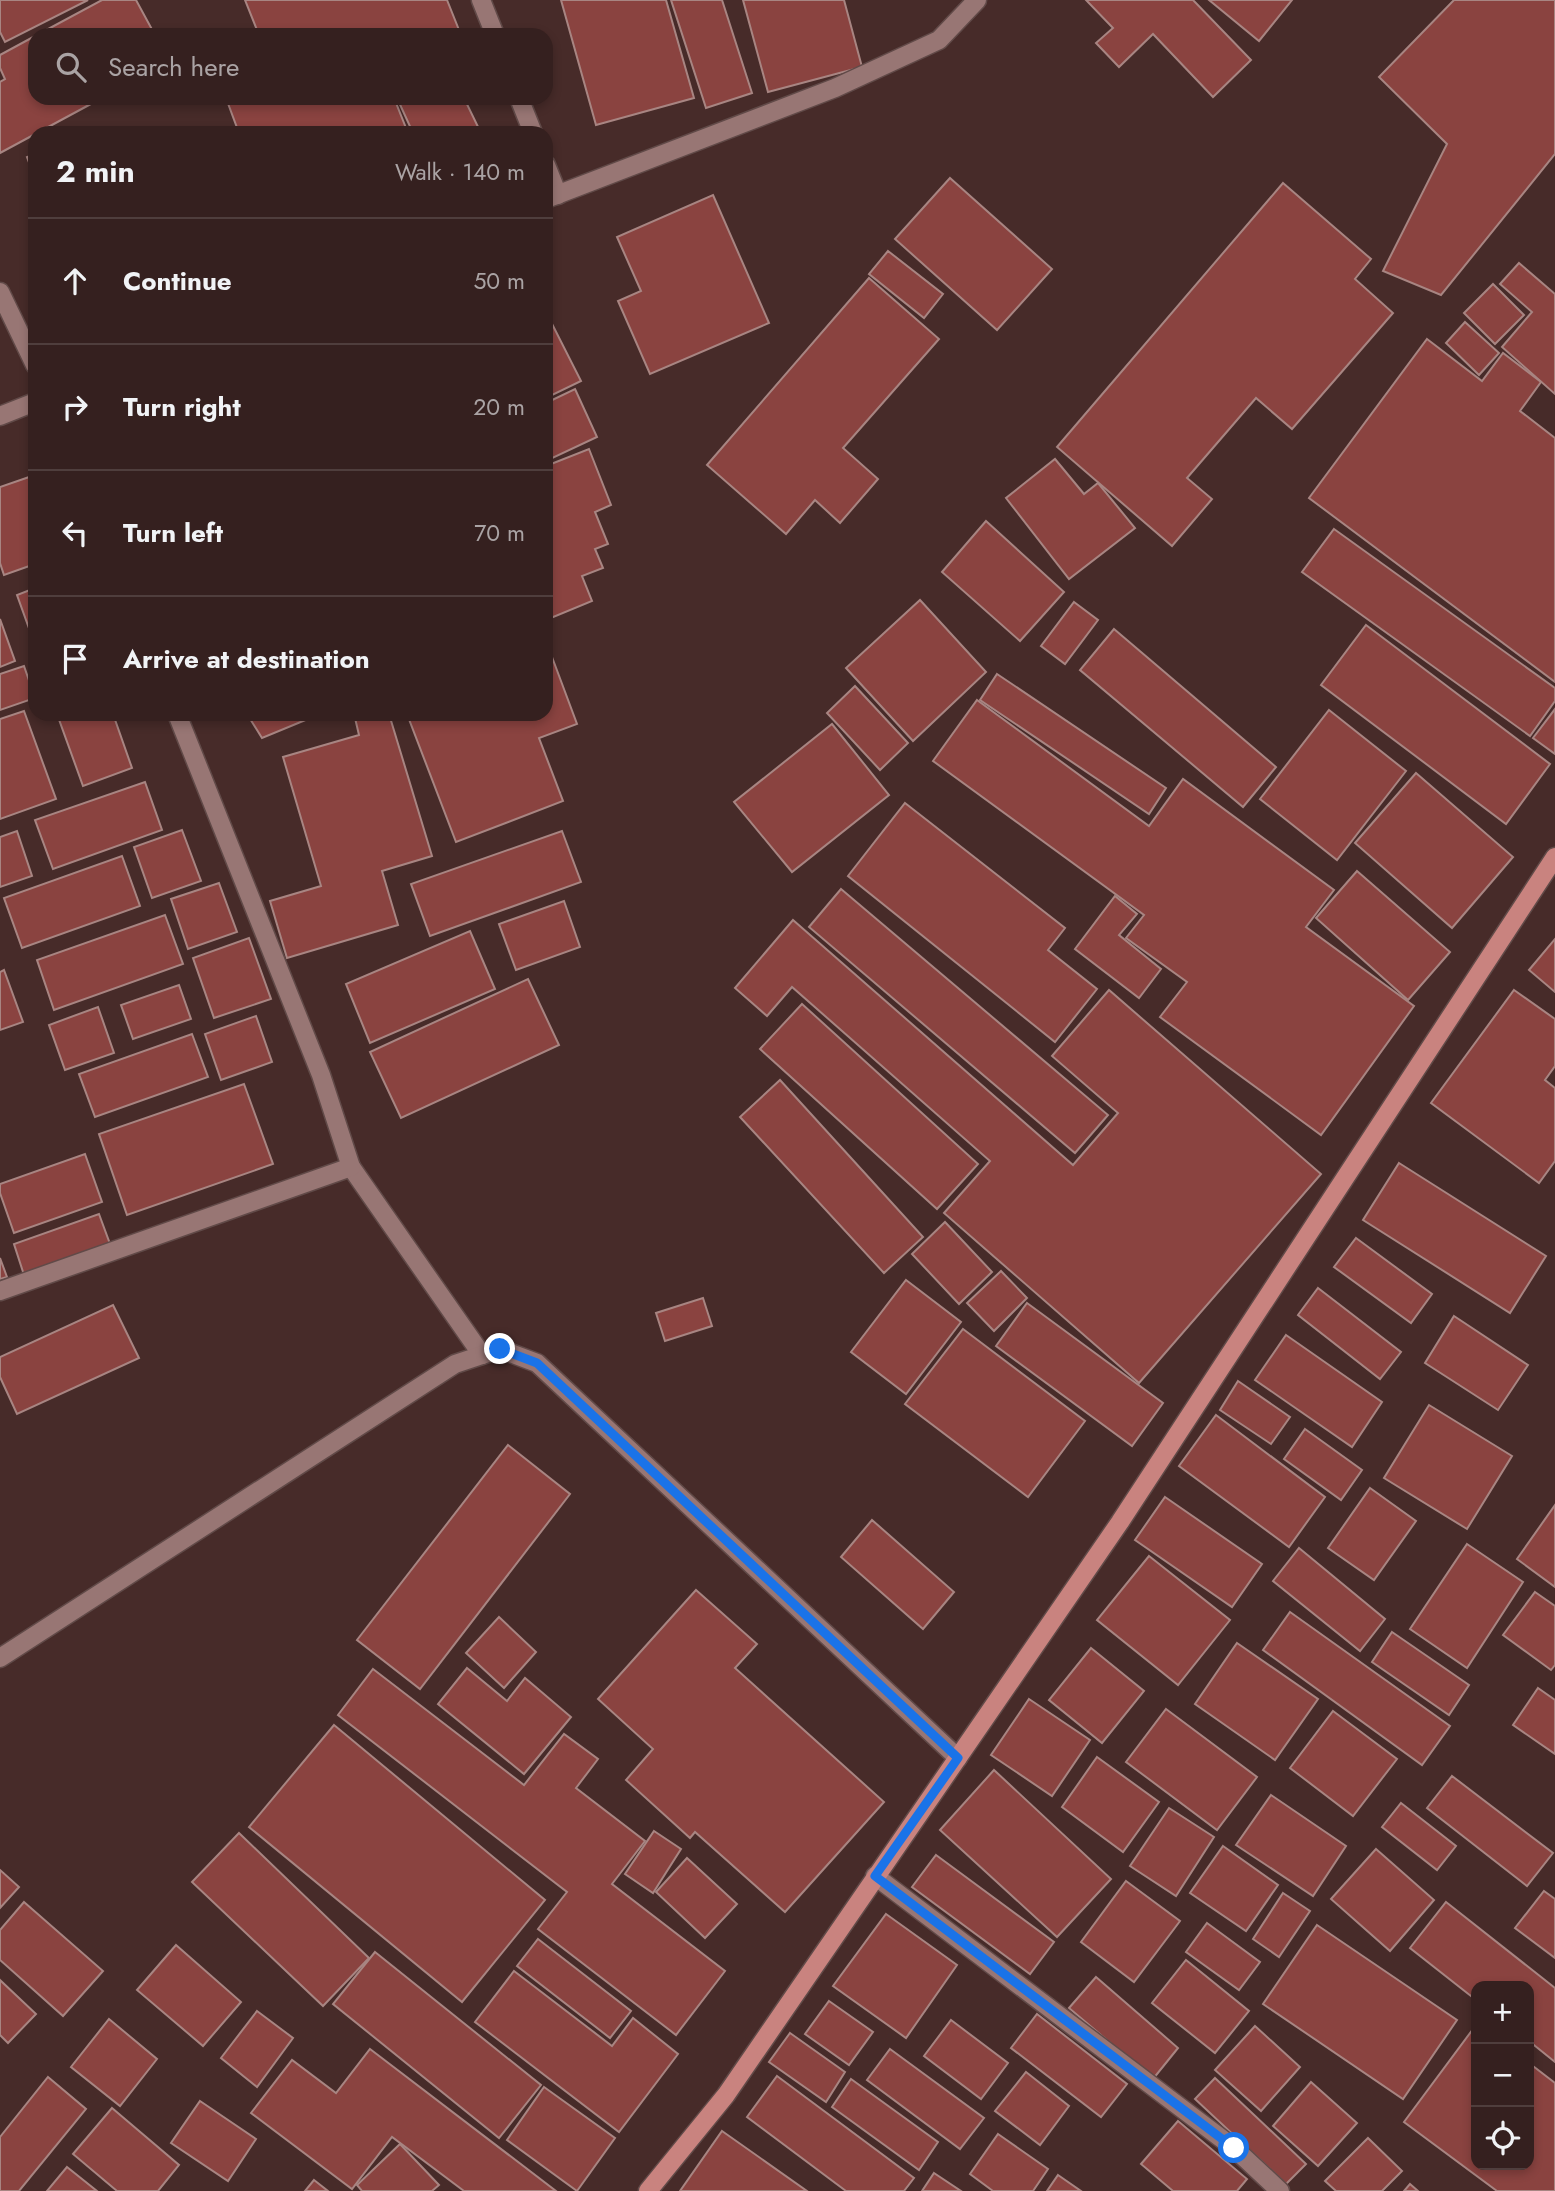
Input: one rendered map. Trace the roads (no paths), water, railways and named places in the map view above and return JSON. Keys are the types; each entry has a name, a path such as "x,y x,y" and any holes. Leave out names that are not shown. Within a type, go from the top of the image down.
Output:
{"main road":[{"path":"648,2191 726,2095 1120,1522 1555,857"}],"street":[{"path":"481,0 492,28"},
{"path":"553,197 835,88 893,62 939,40 977,0"},
{"path":"522,105 530,126"},
{"path":"0,292 28,350"},
{"path":"0,416 28,405"},
{"path":"180,721 321,1075 351,1167 482,1355"},
{"path":"0,1291 351,1167"},
{"path":"0,1658 454,1364 500,1349 537,1363 958,1758"},
{"path":"875,1876 1234,2148 1280,2191"}]}
